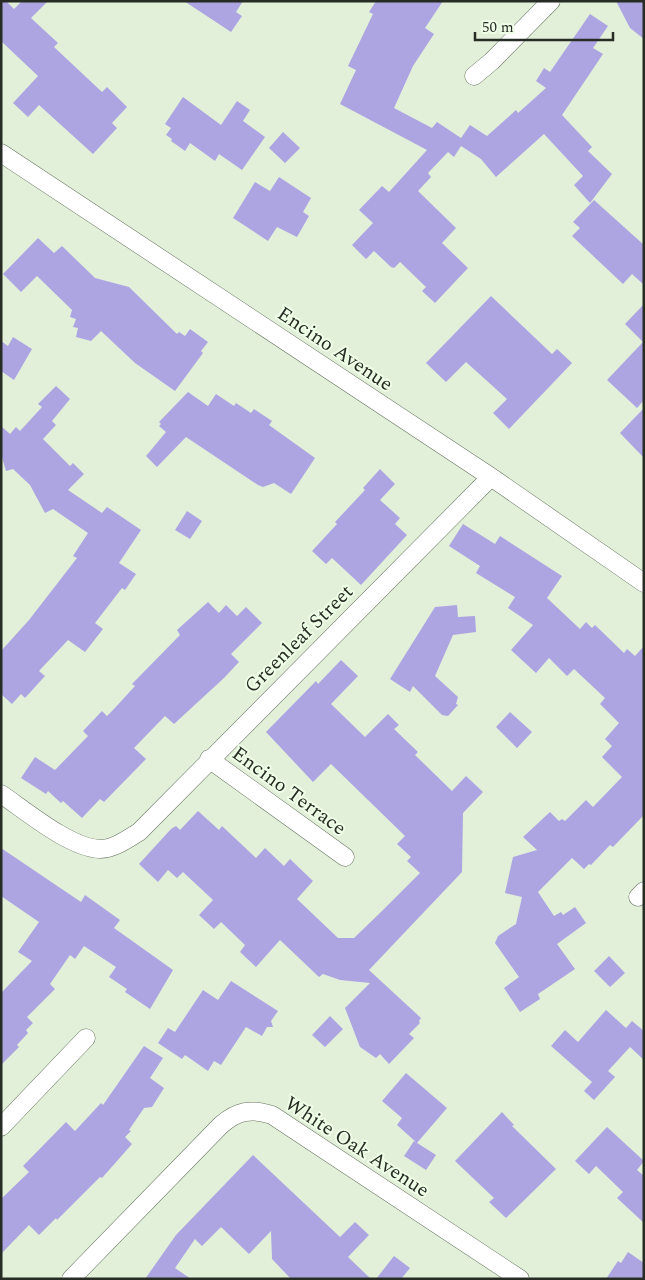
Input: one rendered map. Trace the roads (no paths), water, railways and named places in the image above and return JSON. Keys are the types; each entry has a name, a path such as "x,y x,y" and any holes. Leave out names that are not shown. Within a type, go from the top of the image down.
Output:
{"street":[{"path":"474,76 492,61 551,1"},
{"name":"Encino Avenue","path":"1,153 491,477 644,583"},
{"name":"Greenleaf Street","path":"1,794 80,845 100,849 121,843 139,832 209,759 491,477"},
{"name":"Encino Terrace","path":"209,759 345,857"},
{"path":"1,1127 86,1038"},
{"name":"White Oak Avenue","path":"71,1279 221,1124 231,1116 242,1111 258,1110 272,1115 520,1279"}]}
